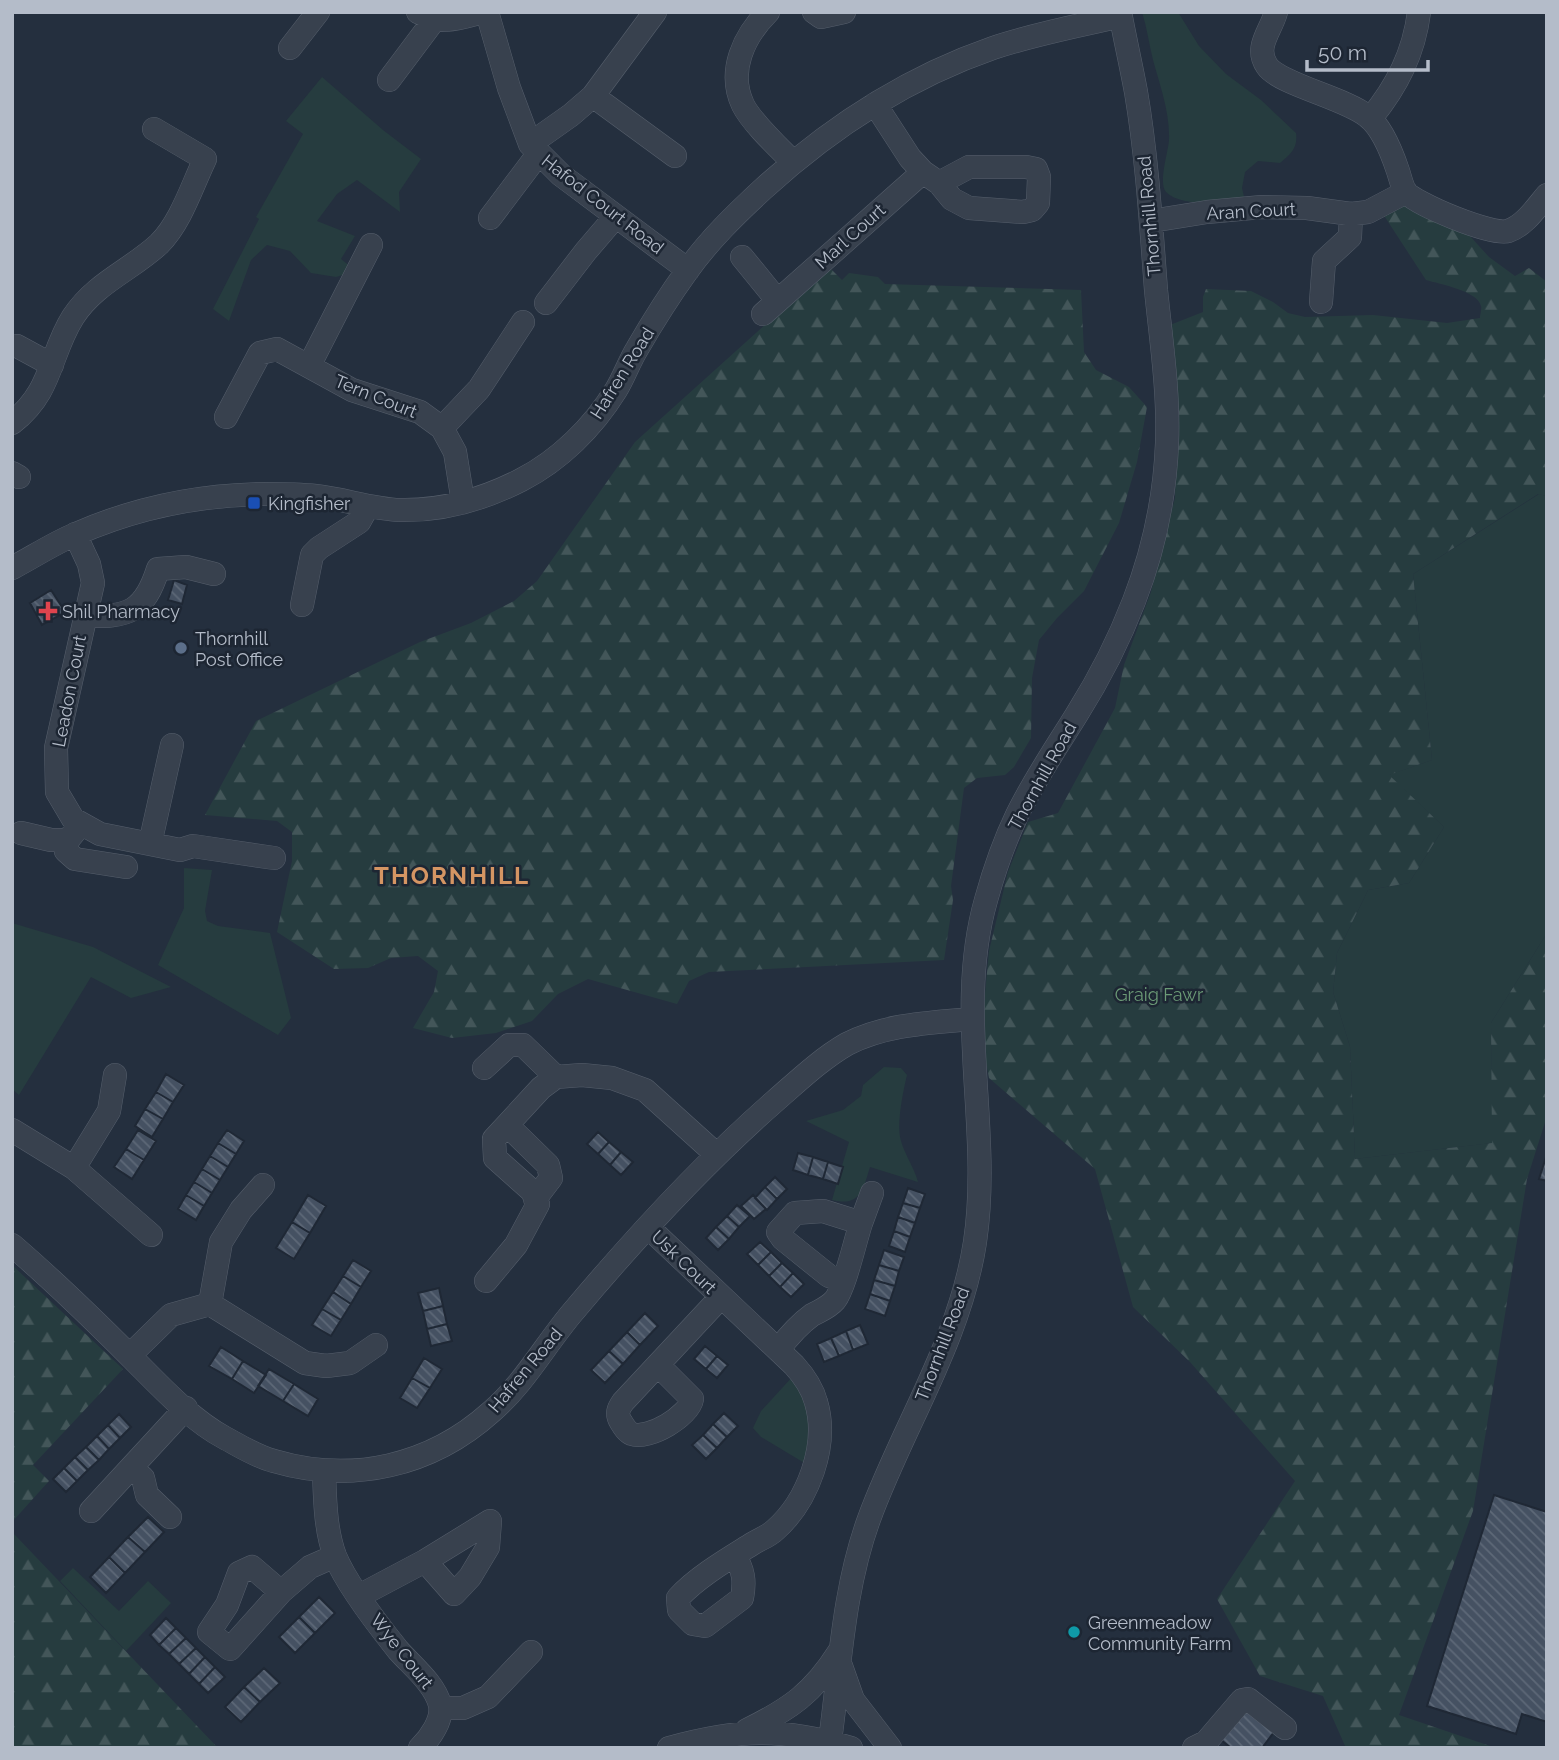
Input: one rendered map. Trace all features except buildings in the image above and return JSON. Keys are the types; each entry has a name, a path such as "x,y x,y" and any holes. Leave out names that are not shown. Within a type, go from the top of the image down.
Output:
{"street":[{"path":"290,48 318,12"},
{"path":"389,80 426,16 454,20 485,12"},
{"name":"Hafod Court Road","path":"485,12 509,88 535,149 561,175 688,270"},
{"path":"490,218 535,149 593,96 655,12"},
{"path":"768,12 755,25 740,52 737,80 743,105 769,138 793,162"},
{"path":"814,12 821,17 844,12"},
{"path":"1276,12 1273,25 1262,42 1263,58 1269,69 1352,105 1371,118 1391,152 1406,192 1423,205 1489,230 1505,232 1517,227 1547,195"},
{"path":"1371,118 1390,95 1408,61 1416,37 1419,12"},
{"name":"Hafren Road","path":"12,568 75,534 118,518 159,506 210,496 316,496 398,510 430,509 490,495 524,479 575,442 617,389 638,348 688,270 727,223 793,162 839,126 939,70 993,48 1121,14"},
{"name":"Thornhill Road","path":"840,1745 841,1656 849,1593 867,1524 899,1446 935,1370 968,1276 979,1205 972,1019 975,954 984,904 1016,817 1114,649 1136,597 1154,535 1165,476 1168,439 1151,221 1137,95 1121,14"},
{"path":"593,96 675,156"},
{"name":"Marl Court","path":"742,257 770,307 931,177 910,158 875,104"},
{"path":"12,423 29,410 43,387 72,318 90,295 117,273 137,262 161,241 180,212 205,159 154,129"},
{"name":"Aran Court","path":"1151,221 1262,207 1307,208 1351,214 1368,212 1406,192"},
{"path":"1321,302 1324,261 1350,237 1351,214"},
{"path":"546,303 616,216"},
{"path":"309,366 372,245"},
{"path":"463,502 455,452 442,428 479,389 523,322"},
{"path":"17,346 52,365"},
{"name":"Tern Court","path":"226,417 260,353 276,349 352,390 420,412 442,428"},
{"path":"302,605 312,555 359,522 368,506"},
{"name":"Leadon Court","path":"75,534 89,564 93,583 55,748 57,792 74,820 74,832 66,851 75,859 126,867"},
{"path":"84,616 113,617 140,607 153,585 158,569 186,567 214,574"},
{"path":"150,844 172,745"},
{"path":"21,833 51,840 74,832 100,834 180,849 193,846 274,858"},
{"name":"Hafren Road","path":"12,1245 53,1279 186,1408 220,1436 273,1461 324,1471 396,1465 449,1443 494,1410 572,1313 648,1227 717,1155 816,1066 845,1045 873,1032 972,1019"},
{"path":"484,1068 509,1045 523,1045 556,1077"},
{"path":"74,1168 109,1111 115,1075"},
{"path":"486,1281 516,1245 537,1204 532,1191 495,1158 494,1139 541,1088 556,1077 582,1075 612,1078 645,1090 717,1155"},
{"path":"507,1125 548,1165 551,1178 535,1199"},
{"path":"12,1130 74,1168 151,1235"},
{"path":"211,1304 221,1242 241,1210 263,1185"},
{"path":"778,1350 795,1329 828,1307 837,1297 872,1193"},
{"path":"843,1281 829,1276 778,1232 795,1213 822,1211 861,1223"},
{"name":"Usk Court","path":"648,1227 808,1381 817,1403 818,1452 802,1496 788,1517 774,1531 734,1556"},
{"name":"Usk Court","path":"658,1364 721,1297"},
{"path":"130,1355 172,1315 211,1304 305,1363 326,1366 350,1363 376,1345"},
{"path":"90,1511 186,1408"},
{"path":"131,1468 143,1478 147,1495 170,1517"},
{"name":"Wye Court","path":"324,1471 327,1519 335,1556 359,1596 396,1647 435,1692 441,1708 437,1724 420,1748"},
{"path":"281,1592 310,1567 335,1556"},
{"name":"Wye Court","path":"359,1596 425,1561"},
{"name":"Wye Court","path":"441,1708 463,1708 488,1697 531,1653"},
{"path":"745,1732 796,1703 841,1656"},
{"path":"841,1656 853,1700 890,1748"},
{"path":"1194,1748 1206,1742 1242,1700 1248,1699 1285,1728"},
{"path":"669,1748 712,1736 765,1731 840,1745"}],"green space":[{"path":"1142,12 1178,12 1199,46 1226,74 1261,100 1296,133 1293,150 1280,163 1258,161 1245,172 1242,188 1245,201 1193,202 1173,197 1166,192 1163,182 1169,140 1168,119"},
{"path":"322,77 421,159 399,192 400,212 357,180 337,194 317,221 355,236 341,259 351,267 350,273 336,277 311,273 290,251 267,245 251,260 229,321 213,309 259,219 256,217 303,134 286,121"},
{"name":"Graig Fawr","path":"1404,203 1469,235 1489,257 1515,276 1529,268 1547,282 1547,496 1538,494 1413,574 1432,760 1389,775 1444,827 1409,883 1368,890 1337,953 1333,992 1350,1047 1355,1159 1492,1143 1491,1023 1547,933 1547,1116 1527,1179 1473,1511 1399,1715 1496,1748 1346,1748 1323,1696 1260,1676 1217,1599 1295,1481 1190,1362 1133,1307 1095,1169 989,1078 981,1037 989,951 1008,872 1028,822 1058,813 1115,708 1124,665 1151,592 1175,498 1177,399 1170,325 1203,312 1206,289 1251,291 1288,313 1305,317 1373,315 1447,323 1480,318 1481,306 1473,296 1426,280 1383,214"},
{"path":"829,267 842,280 849,273 878,277 885,284 1081,290 1084,352 1096,370 1129,387 1147,407 1137,462 1119,523 1084,591 1039,640 1032,678 1031,738 1014,767 1005,775 977,778 964,788 944,960 709,972 689,981 677,1004 588,979 558,994 532,1021 496,1033 452,1038 413,1028 434,992 438,971 418,956 391,958 368,968 334,969 277,932 292,861 292,832 277,821 205,815 256,721 420,642 471,623 514,601 537,581 635,442"},
{"path":"1539,494 1547,496 1547,933 1491,1023 1493,1143 1355,1159 1350,1047 1333,992 1337,953 1368,890 1409,883 1444,827 1388,775 1432,760 1413,574"},
{"path":"184,868 212,870 205,911 207,921 218,926 270,933 291,1018 278,1035 158,965 184,908"},
{"path":"12,923 93,947 171,987 131,998 91,977 19,1095 12,1089"},
{"path":"884,1067 901,1068 907,1075 899,1126 903,1146 918,1182 870,1167 859,1195 849,1201 832,1200 849,1142 806,1121 843,1110 861,1096 863,1085"},
{"path":"12,1265 123,1369 33,1465 49,1481 12,1522"},
{"path":"794,1375 803,1390 813,1429 806,1464 761,1437 753,1428 761,1411"},
{"path":"12,1526 14,1534 218,1748 12,1748"},
{"path":"73,1568 119,1611 148,1581 171,1603 126,1651 60,1581"}],"place":[{"name":"Kingfisher","path":"254,503"},
{"name":"Shil Pharmacy","path":"48,611"},
{"name":"Thornhill Post Office","path":"181,648"},
{"name":"Greenmeadow Community Farm","path":"1074,1632"}],"district":[{"name":"THORNHILL","path":"452,875"}]}
